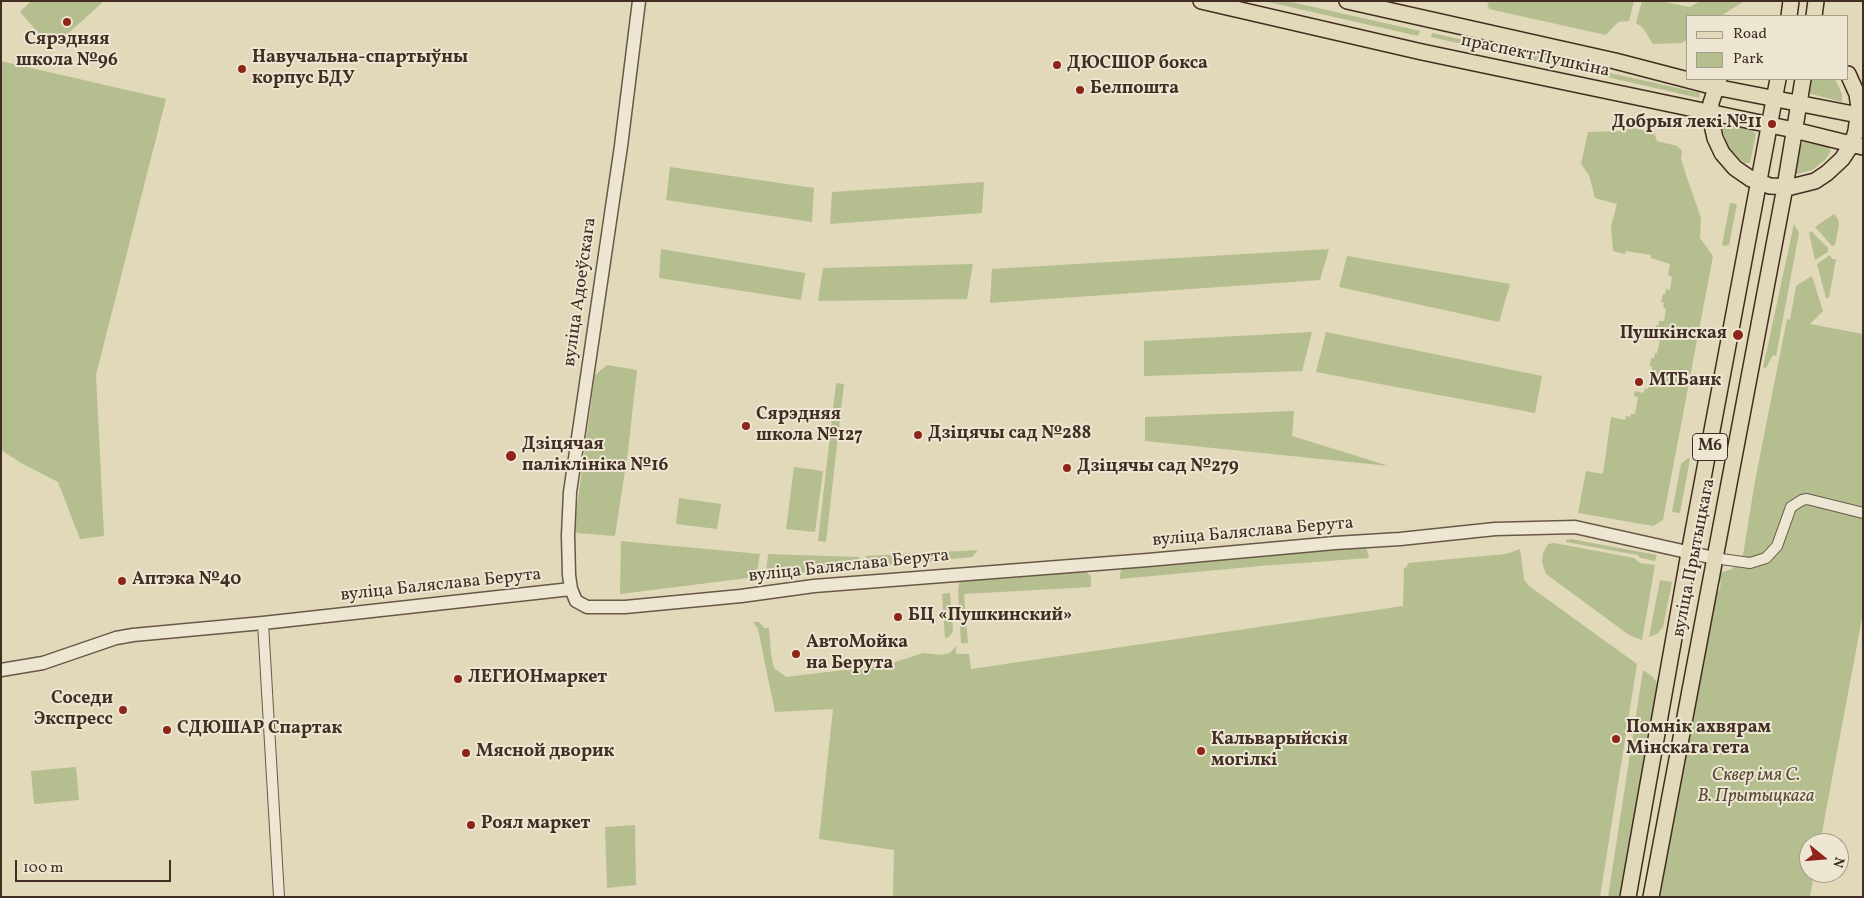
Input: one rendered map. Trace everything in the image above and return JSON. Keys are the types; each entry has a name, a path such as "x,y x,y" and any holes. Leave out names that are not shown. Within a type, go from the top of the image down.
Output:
{"main road":[{"name":"праспект Пушкіна","path":"1200,1 1422,52 1770,124 1857,146"},
{"name":"праспект Пушкіна","path":"1347,1 1686,76"},
{"path":"1788,15 1791,1"},
{"path":"1814,15 1816,1"},
{"path":"1717,83 1711,112 1715,138 1726,158 1740,172 1759,182 1785,187 1806,184 1822,177 1857,146 1861,116 1857,94 1849,76"},
{"name":"праспект Пушкіна","path":"1703,80 1774,99 1861,116"},
{"name":"вуліца Прытыцкага","path":"1628,897 1689,553 1778,80"},
{"name":"вуліца Прытыцкага","path":"1651,897 1785,187 1803,80"}],"street":[{"name":"вуліца Адоеўскага","path":"571,588 568,536 570,492 622,138 639,1"},
{"path":"1714,558 1750,563 1766,558 1777,546 1791,507 1802,500 1807,499 1863,513"},
{"name":"вуліца Баляслава Берута","path":"1,670 43,663 116,638 263,624 571,588 574,598 587,607 625,607 741,596 814,586 1400,539 1495,529 1575,527 1714,558"},
{"path":"263,624 279,897"}],"green space":[{"path":"31,1 104,1 52,48 20,12"},
{"path":"1264,1 1287,1 1420,31 1418,36"},
{"path":"1487,1 1634,1 1629,21 1618,22 1606,35 1489,9"},
{"path":"1642,1 1660,1 1690,7 1700,1 1744,1 1723,15 1686,15 1686,40 1682,43 1653,44 1643,28 1636,23"},
{"path":"1432,33 1700,93 1699,98 1431,37"},
{"path":"1,61 166,99 96,375 104,536 80,539 58,482 21,463 1,450"},
{"path":"1811,80 1835,80 1842,94 1842,102 1808,93"},
{"path":"1725,125 1752,130 1756,134 1750,163 1744,163 1728,146 1722,128"},
{"path":"1629,127 1654,133 1657,141 1677,146 1682,151 1681,159 1701,218 1700,238 1713,256 1663,520 1653,526 1578,513 1586,471 1603,474 1611,417 1625,420 1626,416 1630,417 1631,414 1635,414 1638,397 1634,396 1635,391 1644,393 1644,389 1648,389 1649,385 1652,385 1654,373 1650,366 1651,358 1654,358 1655,353 1657,353 1660,341 1656,340 1656,325 1659,325 1659,321 1664,321 1666,309 1663,308 1664,303 1661,302 1666,289 1670,290 1672,277 1668,275 1670,264 1651,258 1651,255 1626,251 1625,254 1613,251 1611,226 1617,204 1595,198 1589,175 1581,164 1588,132 1625,131"},
{"path":"1804,142 1828,147 1831,151 1825,160 1812,170 1797,174 1794,170 1800,144"},
{"path":"670,167 814,188 812,222 666,200"},
{"path":"984,182 982,213 830,224 832,192"},
{"path":"1730,203 1737,204 1729,245 1722,246"},
{"path":"1834,214 1839,224 1835,245 1832,246 1815,227"},
{"path":"1794,224 1799,233 1776,356 1773,355 1766,368 1763,368"},
{"path":"1811,231 1828,248 1828,252 1815,260 1809,233"},
{"path":"661,249 805,273 801,300 659,278"},
{"path":"1329,249 1320,280 990,303 992,269"},
{"path":"1830,255 1832,259 1836,259 1829,298 1826,298 1817,264"},
{"path":"1347,256 1510,284 1499,322 1339,287"},
{"path":"973,264 967,299 818,301 823,268"},
{"name":"Сквер імя С. В. Прытыцкага","path":"1812,276 1823,311 1810,324 1863,334 1863,613 1822,833 1799,833 1799,883 1812,883 1810,897 1660,897 1716,591 1719,591 1721,583 1718,582 1720,573 1732,569 1743,555 1755,481 1787,319 1790,320 1796,286"},
{"path":"1312,332 1302,371 1144,376 1144,341"},
{"path":"1326,332 1542,376 1535,413 1316,372"},
{"path":"607,365 637,370 628,451 615,536 577,533 574,528 595,375"},
{"path":"836,383 844,384 826,542 818,541"},
{"path":"1294,411 1292,436 1389,466 1145,441 1145,417"},
{"path":"1688,458 1690,459 1680,513 1672,512 1681,464"},
{"path":"794,467 823,471 815,532 786,529"},
{"path":"679,498 721,504 717,529 676,524"},
{"path":"1571,539 1657,555 1655,561 1641,558 1637,555 1566,542 1566,540"},
{"path":"621,541 760,554 756,577 620,594"},
{"path":"1554,543 1634,558 1640,563 1655,565 1642,640 1629,635 1546,574 1542,562 1543,553 1548,544"},
{"path":"1364,547 1369,558 1120,579 1123,567 1255,554"},
{"name":"Кальварыйскія могілкі","path":"1520,549 1524,579 1529,586 1637,664 1600,897 893,897 894,850 819,839 833,709 775,712 758,629 753,622 759,622 764,628 769,628 774,668 786,677 886,665 923,653 942,655 950,653 956,646 956,654 969,654 971,669 1403,606 1404,568 1407,567 1408,563 1506,554"},
{"path":"978,550 972,557 875,567 865,556"},
{"path":"768,554 858,557 871,567 766,576"},
{"path":"1085,571 1091,576 1091,587 964,594 968,643 961,643 958,590 960,580 964,577"},
{"path":"1660,580 1672,582 1663,627 1657,634 1649,637"},
{"path":"950,593 953,631 949,637 945,638 942,594"},
{"path":"1643,670 1653,677 1657,683 1656,697 1619,897 1608,897"},
{"path":"76,767 79,800 34,804 31,771"},
{"path":"635,825 636,885 607,888 605,827"}],"place":[{"name":"Сярэдняя школа №96","path":"67,22"},
{"name":"ДЮСШOP бокса","path":"1057,65"},
{"name":"Навучальна-спартыўны корпус БДУ","path":"242,69"},
{"name":"Белпошта","path":"1080,90"},
{"name":"Добрыя лекі №11","path":"1772,124"},
{"name":"Пушкінская","path":"1738,335"},
{"name":"МТБанк","path":"1639,382"},
{"name":"Сярэдняя школа №127","path":"746,426"},
{"name":"Дзіцячы сад №288","path":"918,435"},
{"name":"Дзіцячая паліклініка №16","path":"511,456"},
{"name":"Дзіцячы сад №279","path":"1067,468"},
{"name":"Аптэка №40","path":"122,581"},
{"name":"БЦ «Пушкинский»","path":"898,617"},
{"name":"АвтоМойка на Берута","path":"796,654"},
{"name":"ЛЕГИОНмаркет","path":"458,679"},
{"name":"Соседи Экспресс","path":"123,710"},
{"name":"СДЮШАР Спартак","path":"167,730"},
{"name":"Помнік ахвярам Мінскага гета","path":"1616,739"},
{"name":"Кальварыйскія могілкі","path":"1201,751"},
{"name":"Мясной дворик","path":"466,753"},
{"name":"Роял маркет","path":"471,825"}]}
